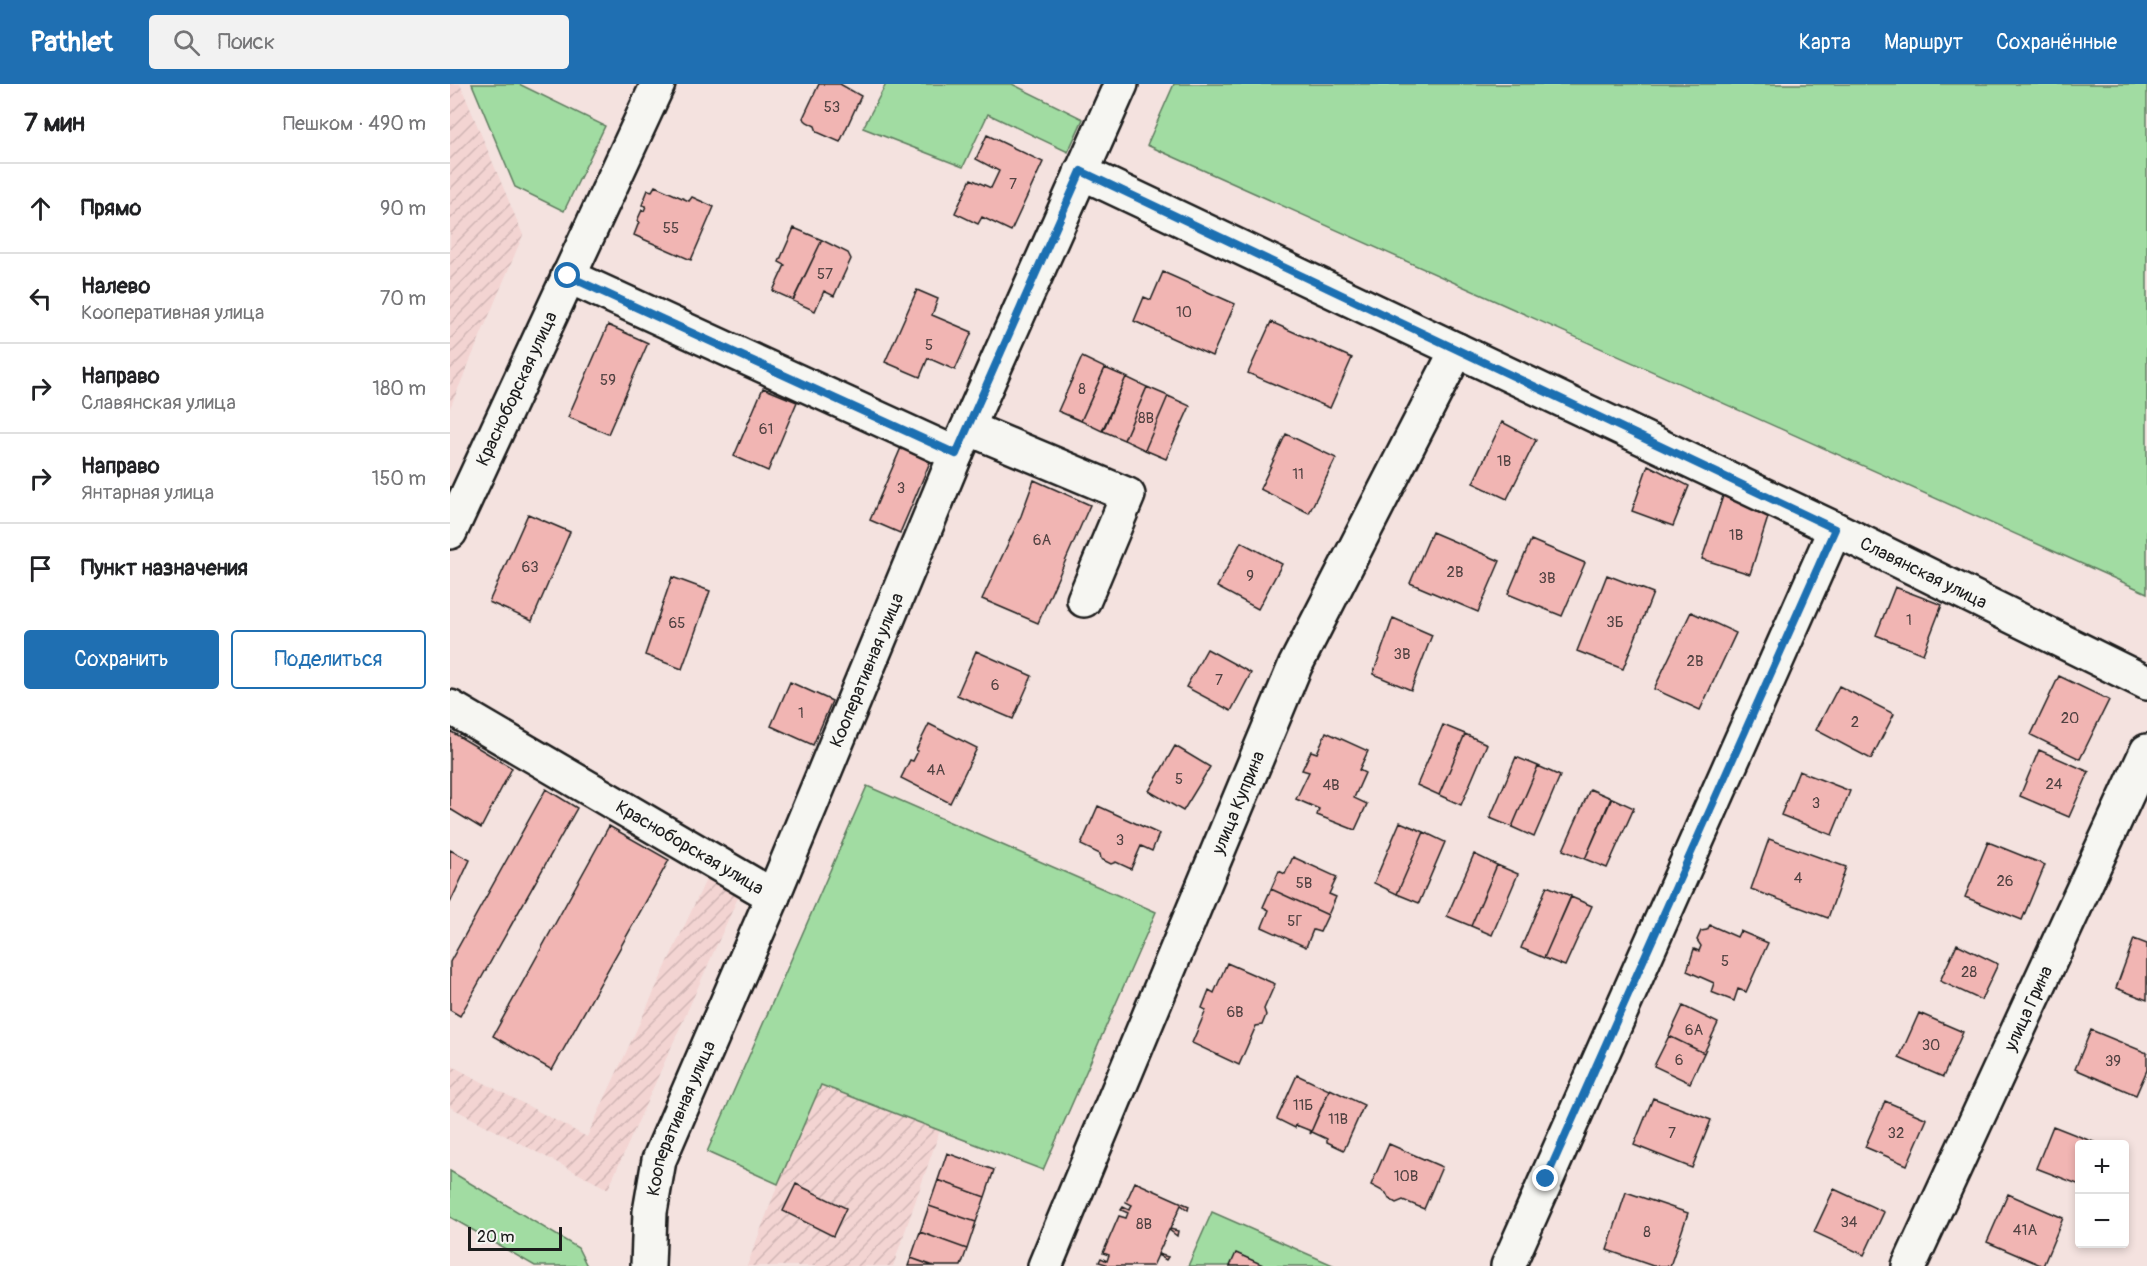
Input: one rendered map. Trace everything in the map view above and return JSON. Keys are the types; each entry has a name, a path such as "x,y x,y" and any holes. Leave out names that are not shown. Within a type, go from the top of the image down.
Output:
{"street":[{"name":"Красноборская улица","path":"450,531 658,84"},
{"name":"Кооперативная улица","path":"648,1266 650,1212 658,1160 773,896 962,441 1121,84"},
{"name":"Славянская улица","path":"1081,171 1835,529 2147,683"},
{"path":"568,276 962,441 1128,495 1084,600"},
{"name":"улица Куприна","path":"1045,1266 1295,666 1457,350"},
{"path":"1508,1266 1835,529"},
{"name":"Красноборская улица","path":"450,707 773,896"},
{"name":"улица Грина","path":"1909,1266 2147,752"}],"shaded area":[{"path":"450,84 460,84 523,235 450,408"},
{"path":"708,875 740,893 608,1189 450,1107 450,1065 587,1137"},
{"path":"820,1085 940,1130 893,1266 747,1266 778,1184"}],"green space":[{"path":"472,84 519,84 605,126 564,211 515,187"},
{"path":"886,84 1012,84 1083,119 1068,152 988,114 963,167 863,128"},
{"path":"1174,84 2147,84 2147,593 1147,145"},
{"path":"867,786 1156,912 1043,1170 821,1085 778,1184 707,1152"},
{"path":"450,1171 578,1248 587,1266 535,1266 450,1217"},
{"path":"1212,1212 1335,1266 1188,1266"}],"building":[{"path":"819,84 840,84 861,96 840,142 817,132 815,126 803,118"},
{"path":"987,135 1043,162 1011,231 982,217 978,224 955,213 971,179 991,188 999,171 976,159"},
{"path":"655,186 689,201 692,197 714,207 691,260 634,235 639,222 637,221 646,206 642,205 648,190 652,191"},
{"path":"794,228 822,240 793,300 773,291 785,265 779,262"},
{"path":"822,240 848,253 851,259 834,296 824,291 815,311 793,301"},
{"path":"1163,272 1235,304 1212,356 1134,321 1144,297 1151,300"},
{"path":"917,290 938,299 932,315 972,332 955,370 928,358 920,377 885,362"},
{"path":"1271,322 1352,358 1330,408 1248,373"},
{"path":"608,325 648,343 608,434 568,417"},
{"path":"1082,357 1105,368 1081,421 1058,411"},
{"path":"1105,368 1126,377 1102,431 1081,421"},
{"path":"1126,377 1147,387 1124,440 1103,431"},
{"path":"1147,387 1168,396 1145,450 1124,440"},
{"path":"763,388 797,402 768,471 734,456"},
{"path":"1168,396 1190,406 1166,459 1145,450"},
{"path":"1502,422 1536,440 1507,499 1473,483"},
{"path":"1286,434 1336,458 1309,513 1260,489"},
{"path":"903,443 933,455 900,533 870,520"},
{"path":"1648,465 1689,486 1673,526 1632,511"},
{"path":"1034,480 1090,505 1038,623 982,599 1021,516"},
{"path":"1723,496 1770,511 1750,574 1702,559"},
{"path":"528,514 570,532 532,621 489,602"},
{"path":"1432,532 1500,561 1478,612 1410,583"},
{"path":"1531,540 1585,563 1562,616 1508,594"},
{"path":"1241,542 1282,564 1258,609 1217,587"},
{"path":"1607,575 1653,593 1623,669 1577,651"},
{"path":"672,577 710,591 682,669 645,655"},
{"path":"1895,587 1942,605 1923,654 1876,635"},
{"path":"1691,612 1736,633 1700,710 1654,689"},
{"path":"1393,618 1432,635 1411,690 1373,674"},
{"path":"1207,649 1251,673 1231,711 1186,687"},
{"path":"976,651 1032,676 1013,719 957,695"},
{"path":"2059,676 2109,700 2080,759 2031,735"},
{"path":"790,682 832,701 813,745 771,726"},
{"path":"1839,686 1894,714 1871,759 1816,730"},
{"path":"929,724 977,748 950,803 901,778 910,760 913,761"},
{"path":"1443,725 1465,734 1439,795 1417,785"},
{"path":"450,731 512,768 481,828 450,809"},
{"path":"1326,732 1368,751 1359,770 1365,773 1354,798 1367,804 1355,830 1317,815 1319,809 1296,799 1309,772 1302,770 1311,751 1317,753"},
{"path":"1465,734 1487,744 1461,805 1439,795"},
{"path":"1175,746 1210,767 1183,811 1149,791"},
{"path":"2039,750 2089,772 2069,817 2020,796"},
{"path":"1516,757 1538,766 1512,827 1490,818"},
{"path":"1538,766 1560,776 1534,837 1512,827"},
{"path":"1799,771 1850,791 1832,835 1781,815"},
{"path":"546,789 577,808 460,1016 450,1010 450,962"},
{"path":"1590,789 1611,798 1585,859 1563,850"},
{"path":"1612,798 1634,808 1607,868 1585,859"},
{"path":"1098,806 1159,834 1152,851 1141,846 1131,869 1116,862 1111,864 1101,859 1100,854 1081,845"},
{"path":"1400,822 1424,832 1397,894 1374,883"},
{"path":"609,826 669,860 552,1070 493,1036"},
{"path":"1424,832 1445,842 1419,903 1397,894"},
{"path":"1769,839 1846,867 1828,918 1751,889"},
{"path":"1988,842 2045,865 2022,920 1965,897"},
{"path":"450,850 470,860 450,903"},
{"path":"1474,854 1497,865 1471,926 1447,916"},
{"path":"1293,857 1337,877 1329,894 1336,897 1328,915 1271,889 1279,871 1285,874"},
{"path":"1497,865 1518,874 1492,935 1471,926"},
{"path":"1547,886 1571,896 1544,958 1521,948"},
{"path":"1271,889 1328,915 1320,932 1313,930 1306,947 1262,927 1269,910 1263,907"},
{"path":"1571,897 1592,906 1565,966 1544,958"},
{"path":"1710,925 1737,937 1740,931 1768,943 1746,992 1738,989 1734,1001 1711,992 1714,983 1687,971 1694,949 1699,951 1701,946 1697,940 1701,931 1707,930"},
{"path":"2134,939 2147,944 2147,1000 2116,988"},
{"path":"1957,944 1998,964 1981,1000 1940,981"},
{"path":"1227,963 1275,984 1264,1009 1266,1015 1262,1025 1256,1026 1239,1065 1192,1043 1206,1010 1202,1008 1209,990 1214,993"},
{"path":"1683,1006 1718,1023 1704,1053 1669,1036"},
{"path":"1919,1013 1963,1032 1943,1077 1899,1058"},
{"path":"2091,1030 2147,1053 2147,1070 2136,1095 2075,1069"},
{"path":"1669,1036 1704,1053 1690,1083 1654,1066"},
{"path":"1297,1075 1329,1090 1310,1134 1311,1131 1296,1125 1295,1128 1277,1119"},
{"path":"1330,1089 1364,1105 1344,1150 1327,1142 1327,1139 1312,1132 1310,1134"},
{"path":"1653,1098 1711,1120 1692,1168 1634,1145"},
{"path":"1885,1101 1927,1119 1907,1165 1865,1147"},
{"path":"2053,1126 2088,1140 2075,1140 2075,1183 2036,1168"},
{"path":"1389,1144 1442,1167 1424,1209 1403,1200 1396,1203 1389,1199 1386,1193 1371,1185"},
{"path":"947,1153 994,1170 985,1197 938,1180"},
{"path":"938,1180 985,1197 976,1222 929,1206"},
{"path":"1135,1182 1189,1206 1188,1210 1181,1205 1170,1229 1178,1231 1177,1236 1169,1230 1158,1254 1168,1257 1166,1260 1158,1255 1153,1266 1105,1266 1106,1264 1099,1262 1101,1258 1107,1261 1109,1255 1103,1253 1119,1216 1126,1218 1128,1213 1121,1210 1123,1207 1129,1210 1132,1205 1126,1202"},
{"path":"796,1184 846,1208 833,1236 783,1211"},
{"path":"1834,1189 1884,1212 1864,1255 1814,1232"},
{"path":"1626,1192 1688,1213 1670,1266 1653,1266 1607,1250"},
{"path":"2008,1194 2063,1218 2043,1266 1987,1242"},
{"path":"929,1206 976,1222 967,1249 920,1232"},
{"path":"920,1232 967,1249 961,1266 934,1266 911,1258"},
{"path":"1236,1253 1263,1265 1263,1266 1230,1266"},
{"path":"911,1258 933,1266 908,1266"}],"route":[{"path":"568,276 956,454 1081,171 1835,529 1546,1179"}]}
